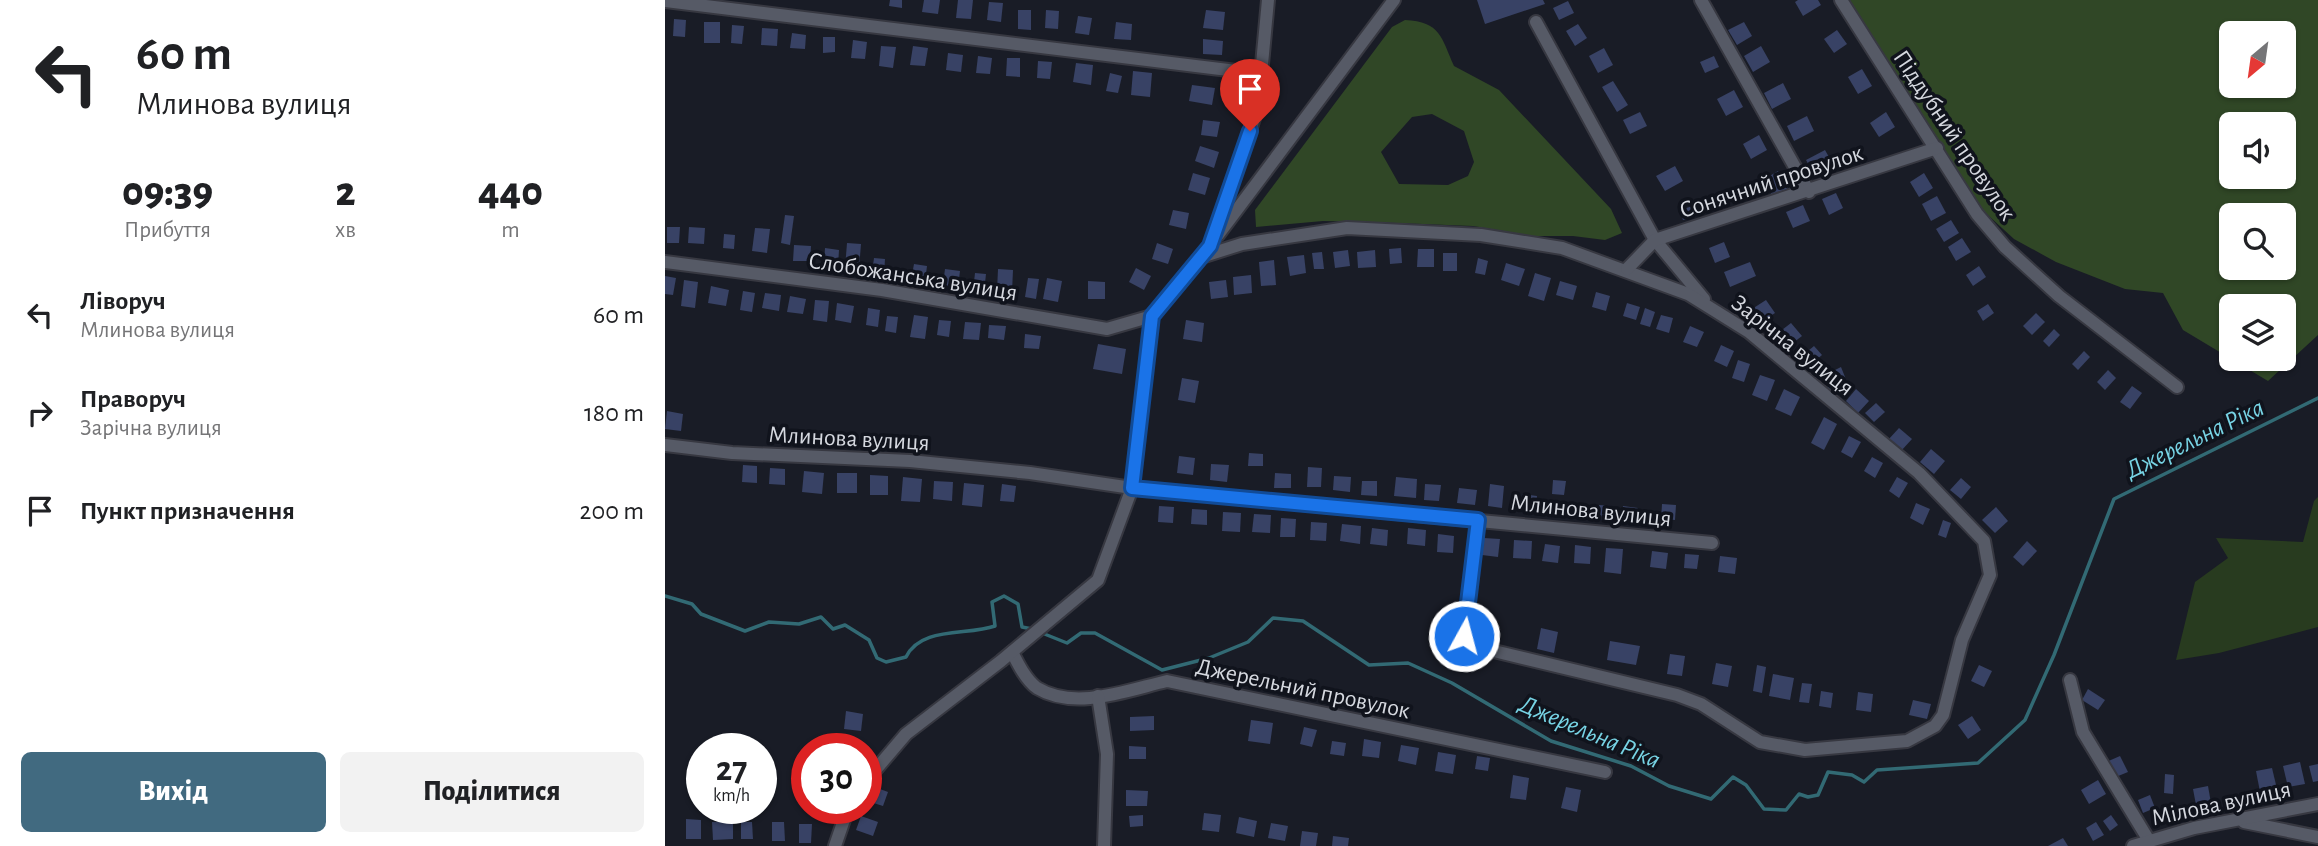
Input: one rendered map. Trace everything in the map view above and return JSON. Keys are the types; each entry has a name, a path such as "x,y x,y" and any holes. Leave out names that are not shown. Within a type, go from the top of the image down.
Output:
{"street":[{"path":"1210,246 1258,107 1268,0"},
{"path":"882,762 906,734 1017,648 1098,580 1132,488 1152,316 1210,246 1394,0"},
{"path":"1702,0 1809,192"},
{"name":"Піддубний провулок","path":"1841,0 1977,214 2005,247 2059,296 2177,387"},
{"path":"665,1 1261,75"},
{"path":"1536,22 1655,240 1713,309"},
{"name":"Сонячний провулок","path":"1627,269 1655,240 1809,192 1937,148"},
{"name":"Зарічна вулиця","path":"1201,257 1242,244 1347,228 1481,235 1562,248 1627,269 1688,294 1749,332 1919,473 1984,541 1990,575 1962,640 1943,715 1935,726 1887,745 1805,750 1760,742 1701,704 1677,695 1473,646 1464,636 1478,520"},
{"name":"Слобожанська вулиця","path":"665,262 882,290 1107,329 1152,316"},
{"name":"Млинова вулиця","path":"665,445 732,453 910,461 1132,488 1712,543"},
{"name":"Джерельний провулок","path":"1017,648 1022,670 1037,687 1078,699 1167,681 1605,772"},
{"path":"2070,680 2083,732 2148,839"},
{"path":"1098,696 1107,754 1108,846"},
{"name":"Мілова вулиця","path":"2133,846 2148,839 2318,804"},
{"path":"2240,821 2318,837"},
{"path":"835,846 843,824"}],"green space":[{"path":"1848,0 2318,0 2318,335 2296,355 2296,294 2219,294 2219,352 2183,330 2163,293 2125,289 2056,262 2014,239 1979,207"},
{"path":"1405,20 1417,21 1433,28 1442,39 1454,66 1499,90 1611,209 1622,233 1605,240 1573,236 1533,236 1473,226 1371,222 1323,221 1256,227 1255,210 1392,27","holes":["1432,114 1464,131 1474,162 1468,176 1448,185 1399,184 1381,152 1412,117"]},
{"path":"2251,371 2279,371 2268,381"},
{"path":"2318,497 2318,627 2219,653 2176,660 2195,582 2228,558 2216,538 2303,542 2314,501"}],"building":[{"path":"890,0 902,0 902,8 889,6"},
{"path":"924,0 940,0 938,14 922,12"},
{"path":"958,0 973,0 971,19 956,18"},
{"path":"1477,0 1543,0 1545,4 1485,24"},
{"path":"1818,0 1821,5 1803,16 1795,2"},
{"path":"1568,1 1574,13 1559,20 1553,8"},
{"path":"989,2 1003,3 1001,22 987,20"},
{"path":"1018,10 1031,10 1031,30 1018,29"},
{"path":"1046,10 1059,11 1058,29 1045,28"},
{"path":"1206,10 1225,12 1223,30 1203,28"},
{"path":"1078,16 1092,18 1089,35 1075,33"},
{"path":"674,19 686,20 685,37 673,36"},
{"path":"704,22 720,22 720,43 704,43"},
{"path":"1116,22 1132,24 1131,40 1114,39"},
{"path":"1744,22 1752,36 1737,45 1728,30"},
{"path":"1578,24 1587,38 1575,46 1566,31"},
{"path":"732,25 744,26 742,44 731,43"},
{"path":"762,28 778,29 777,46 761,45"},
{"path":"1837,30 1847,44 1834,53 1824,39"},
{"path":"792,33 806,35 805,49 790,48"},
{"path":"823,37 835,37 835,52 823,53"},
{"path":"1203,39 1223,41 1222,55 1203,54"},
{"path":"853,40 867,42 865,59 851,58"},
{"path":"881,46 896,47 893,68 879,66"},
{"path":"913,46 928,48 925,66 910,65"},
{"path":"1761,46 1770,62 1753,72 1744,56"},
{"path":"1604,48 1613,65 1598,73 1589,56"},
{"path":"948,53 963,55 961,72 946,70"},
{"path":"978,56 992,58 990,74 976,73"},
{"path":"1714,56 1719,67 1705,73 1700,62"},
{"path":"1007,58 1020,58 1020,77 1006,76"},
{"path":"1038,61 1052,62 1050,79 1037,78"},
{"path":"1076,63 1093,65 1091,85 1073,82"},
{"path":"1862,69 1872,86 1858,94 1848,77"},
{"path":"1133,71 1152,73 1150,97 1131,95"},
{"path":"1110,73 1122,76 1118,93 1106,91"},
{"path":"1613,81 1628,105 1617,112 1602,87"},
{"path":"1783,83 1791,99 1772,109 1764,93"},
{"path":"1192,85 1215,88 1212,105 1189,101"},
{"path":"1734,90 1743,107 1726,116 1717,99"},
{"path":"1640,112 1647,126 1630,134 1623,120"},
{"path":"1886,112 1895,127 1879,137 1870,123"},
{"path":"1807,116 1814,131 1794,141 1787,126"},
{"path":"1203,120 1220,122 1217,137 1201,135"},
{"path":"1759,135 1767,150 1751,159 1743,144"},
{"path":"1200,146 1219,152 1214,168 1195,161"},
{"path":"1825,150 1834,166 1815,176 1806,160"},
{"path":"1675,166 1683,181 1665,191 1656,176"},
{"path":"1778,171 1788,188 1773,197 1763,180"},
{"path":"1193,173 1210,178 1205,195 1188,190"},
{"path":"1924,173 1933,188 1919,197 1910,182"},
{"path":"1836,193 1843,208 1829,215 1822,199"},
{"path":"1937,196 1946,213 1931,221 1922,204"},
{"path":"1699,204 1702,214 1683,220 1680,210"},
{"path":"1803,205 1810,221 1793,228 1786,212"},
{"path":"1173,210 1189,213 1186,229 1169,225"},
{"path":"785,215 794,216 790,245 781,243"},
{"path":"1951,220 1959,233 1944,242 1936,229"},
{"path":"667,227 680,227 679,243 667,243"},
{"path":"689,227 705,228 704,244 688,243"},
{"path":"755,228 770,229 767,253 752,251"},
{"path":"724,234 735,235 734,249 723,248"},
{"path":"1962,238 1971,252 1956,261 1948,247"},
{"path":"1724,242 1730,257 1715,263 1709,248"},
{"path":"847,243 861,244 859,269 845,268"},
{"path":"1157,243 1173,249 1168,264 1152,259"},
{"path":"794,245 811,246 810,261 793,261"},
{"path":"825,248 839,250 838,267 824,266"},
{"path":"1401,248 1402,263 1390,264 1389,249"},
{"path":"1418,249 1434,249 1434,267 1417,267"},
{"path":"1348,250 1350,266 1335,268 1333,252"},
{"path":"1375,250 1376,267 1358,268 1357,252"},
{"path":"1322,252 1324,269 1314,269 1312,253"},
{"path":"1443,253 1457,253 1457,271 1443,271"},
{"path":"1304,255 1306,273 1290,276 1287,257"},
{"path":"874,258 885,259 884,274 872,273"},
{"path":"1478,258 1488,261 1485,275 1475,273"},
{"path":"1274,260 1276,285 1261,286 1259,262"},
{"path":"1750,262 1756,276 1730,287 1724,272"},
{"path":"1506,263 1525,269 1519,286 1501,280"},
{"path":"914,264 927,266 925,282 911,280"},
{"path":"1979,266 1986,277 1973,286 1966,275"},
{"path":"1136,268 1151,276 1144,290 1129,282"},
{"path":"945,269 960,271 958,287 943,285"},
{"path":"998,269 1013,270 1012,292 997,291"},
{"path":"975,273 986,274 984,292 973,291"},
{"path":"1535,273 1551,278 1544,301 1528,296"},
{"path":"1251,275 1252,293 1234,295 1233,277"},
{"path":"665,276 676,278 673,295 665,294"},
{"path":"1028,278 1039,279 1036,299 1025,297"},
{"path":"1047,278 1062,281 1058,302 1043,299"},
{"path":"684,280 698,282 695,308 681,306"},
{"path":"1226,280 1228,297 1211,299 1209,282"},
{"path":"1088,281 1105,282 1105,299 1088,299"},
{"path":"1560,281 1577,286 1573,300 1556,295"},
{"path":"711,286 729,290 726,306 708,303"},
{"path":"743,291 755,293 752,312 740,310"},
{"path":"1596,292 1610,296 1606,311 1592,307"},
{"path":"765,293 781,295 779,311 762,308"},
{"path":"790,296 806,299 803,314 787,312"},
{"path":"815,300 829,301 827,322 813,320"},
{"path":"1766,300 1775,313 1761,322 1752,309"},
{"path":"837,303 854,306 851,323 835,320"},
{"path":"1627,303 1640,307 1636,320 1623,316"},
{"path":"1988,304 1994,313 1983,321 1977,311"},
{"path":"868,308 880,310 878,327 866,325"},
{"path":"1645,308 1655,312 1650,327 1640,324"},
{"path":"2036,313 2045,322 2032,335 2023,326"},
{"path":"914,315 928,317 925,339 910,337"},
{"path":"1661,315 1673,318 1669,333 1656,329"},
{"path":"887,316 898,317 896,333 885,331"},
{"path":"939,320 951,321 949,337 937,335"},
{"path":"1186,320 1204,323 1202,342 1183,339"},
{"path":"965,322 981,323 979,340 963,339"},
{"path":"1791,323 1802,336 1785,349 1774,336"},
{"path":"989,325 1006,326 1004,340 988,338"},
{"path":"1690,326 1704,332 1697,347 1683,342"},
{"path":"2054,329 2060,335 2049,347 2043,341"},
{"path":"1025,334 1041,336 1039,349 1024,348"},
{"path":"1098,344 1126,349 1122,374 1093,369"},
{"path":"1721,345 1734,351 1727,367 1714,361"},
{"path":"1814,346 1822,355 1810,365 1802,356"},
{"path":"2084,351 2090,357 2078,370 2072,364"},
{"path":"1738,360 1750,364 1744,382 1732,378"},
{"path":"1841,367 1847,382 1829,390 1823,376"},
{"path":"2108,370 2116,378 2105,390 2097,382"},
{"path":"1760,375 1775,380 1767,401 1752,395"},
{"path":"1182,378 1199,381 1195,403 1178,400"},
{"path":"2132,386 2142,393 2130,409 2120,402"},
{"path":"1784,389 1800,397 1791,416 1775,409"},
{"path":"1856,389 1869,401 1858,413 1846,401"},
{"path":"1876,403 1885,412 1874,422 1865,413"},
{"path":"667,411 683,414 681,431 665,429"},
{"path":"1824,417 1837,424 1824,450 1811,443"},
{"path":"1899,428 1912,439 1901,451 1888,440"},
{"path":"1849,436 1861,442 1852,458 1841,452"},
{"path":"1931,449 1945,461 1934,474 1920,462"},
{"path":"1249,453 1263,454 1263,466 1248,466"},
{"path":"1179,456 1195,458 1193,475 1177,473"},
{"path":"1872,457 1883,463 1875,478 1864,471"},
{"path":"1211,464 1229,465 1227,482 1210,480"},
{"path":"743,465 757,466 757,483 742,482"},
{"path":"1308,467 1322,468 1321,487 1307,487"},
{"path":"770,468 785,469 785,485 769,484"},
{"path":"804,471 824,473 822,494 802,492"},
{"path":"837,473 857,473 857,493 837,493"},
{"path":"1275,473 1291,474 1291,488 1274,488"},
{"path":"870,475 888,476 888,495 870,495"},
{"path":"1334,476 1351,477 1350,492 1333,490"},
{"path":"903,477 922,479 920,502 901,501"},
{"path":"1396,477 1417,479 1416,498 1394,496"},
{"path":"1897,477 1908,483 1899,498 1889,491"},
{"path":"1961,478 1971,487 1961,499 1950,490"},
{"path":"1553,480 1566,481 1564,495 1552,494"},
{"path":"934,481 953,482 952,501 933,499"},
{"path":"1362,481 1377,481 1377,496 1361,495"},
{"path":"964,483 984,485 982,507 962,505"},
{"path":"1002,484 1016,486 1014,502 1000,501"},
{"path":"1425,484 1441,485 1439,501 1424,500"},
{"path":"1490,484 1504,486 1502,508 1488,506"},
{"path":"1459,488 1477,490 1475,505 1457,503"},
{"path":"1522,494 1537,496 1535,511 1520,509"},
{"path":"1916,503 1930,509 1923,525 1910,518"},
{"path":"1662,504 1676,505 1675,520 1661,519"},
{"path":"1599,505 1612,506 1611,521 1597,520"},
{"path":"1159,506 1174,507 1173,523 1158,522"},
{"path":"1623,506 1638,508 1637,523 1621,521"},
{"path":"1996,507 2008,521 1995,533 1982,520"},
{"path":"1192,509 1207,510 1207,525 1191,524"},
{"path":"1223,512 1241,513 1240,532 1222,531"},
{"path":"1254,514 1271,515 1270,533 1252,532"},
{"path":"1281,518 1296,519 1295,537 1280,537"},
{"path":"1943,520 1951,523 1946,538 1938,535"},
{"path":"1311,522 1327,523 1326,541 1310,540"},
{"path":"1342,524 1361,526 1360,544 1340,541"},
{"path":"1372,528 1388,530 1387,546 1370,544"},
{"path":"1408,528 1426,530 1425,546 1407,544"},
{"path":"1438,534 1454,536 1453,553 1437,552"},
{"path":"1484,538 1500,539 1498,557 1482,555"},
{"path":"1514,540 1532,541 1531,559 1513,558"},
{"path":"2027,541 2037,551 2023,566 2013,557"},
{"path":"1545,544 1560,546 1558,563 1542,561"},
{"path":"1575,545 1591,547 1590,564 1574,563"},
{"path":"1606,548 1623,549 1621,574 1604,572"},
{"path":"1652,551 1668,553 1666,569 1650,567"},
{"path":"1685,554 1699,555 1697,569 1684,568"},
{"path":"1720,556 1737,558 1735,574 1718,572"},
{"path":"1541,628 1558,632 1554,653 1537,649"},
{"path":"1610,641 1640,646 1636,665 1607,660"},
{"path":"1670,654 1685,656 1682,676 1667,674"},
{"path":"1716,663 1732,666 1728,687 1712,684"},
{"path":"1757,665 1766,667 1762,693 1753,691"},
{"path":"1979,665 1992,671 1984,687 1971,681"},
{"path":"1773,674 1794,678 1790,700 1769,696"},
{"path":"1802,683 1812,684 1809,703 1799,702"},
{"path":"2088,689 2105,700 2098,710 2082,700"},
{"path":"1821,691 1833,693 1831,708 1819,706"},
{"path":"1858,692 1873,694 1871,712 1856,710"},
{"path":"1913,700 1931,704 1927,719 1909,715"},
{"path":"846,711 863,714 861,731 844,729"},
{"path":"1154,716 1154,730 1130,731 1130,717"},
{"path":"1972,716 1981,730 1968,739 1958,725"},
{"path":"1251,720 1273,723 1270,744 1248,741"},
{"path":"1304,727 1317,730 1312,747 1300,744"},
{"path":"1364,739 1381,742 1379,758 1362,756"},
{"path":"1332,741 1346,743 1344,756 1330,754"},
{"path":"1401,745 1419,748 1416,765 1398,761"},
{"path":"1129,746 1146,747 1146,759 1129,759"},
{"path":"1438,752 1456,755 1453,774 1435,771"},
{"path":"1477,756 1490,758 1488,771 1475,769"},
{"path":"2120,756 2128,772 2111,779 2104,763"},
{"path":"2300,762 2305,784 2288,787 2283,766"},
{"path":"2318,764 2318,781 2313,782 2309,766"},
{"path":"2272,768 2277,789 2260,792 2256,771"},
{"path":"2165,774 2174,775 2173,794 2164,793"},
{"path":"1513,775 1529,778 1526,800 1510,798"},
{"path":"2098,780 2106,794 2089,804 2081,790"},
{"path":"2208,786 2211,803 2196,805 2193,789"},
{"path":"1566,787 1581,790 1577,812 1561,808"},
{"path":"882,790 888,792 882,806"},
{"path":"1126,790 1148,791 1147,806 1126,806"},
{"path":"2150,795 2155,808 2143,813 2138,800"},
{"path":"1204,813 1221,815 1219,832 1202,830"},
{"path":"1143,815 1143,826 1130,827 1129,816"},
{"path":"2111,815 2118,825 2110,831 2103,821"},
{"path":"1239,817 1257,821 1254,837 1236,833"},
{"path":"784,822 785,841 772,841 772,824"},
{"path":"2096,822 2104,835 2093,841 2086,828"},
{"path":"1271,823 1288,826 1285,841 1268,838"},
{"path":"686,824 701,824 701,839 686,839"},
{"path":"712,824 733,824 733,839 713,840"},
{"path":"741,824 752,824 753,839 741,839"},
{"path":"799,824 812,824 811,843 799,843"},
{"path":"858,824 877,824 873,836 856,830"},
{"path":"1302,831 1318,833 1316,846 1300,846"},
{"path":"1333,836 1349,838 1348,846 1332,846"},
{"path":"2063,838 2068,846 2048,846"}],"waterway":[{"name":"Джерельна Ріка","path":"1042,633 1067,643 1081,633 1095,633 1162,670 1209,658 1248,642 1273,618 1303,621 1369,665 1408,663 1452,683 1551,741 1631,766 1669,786 1711,799 1733,777 1746,785 1764,809 1786,810 1799,794 1808,797 1818,795 1828,772 1852,775 1864,782 1877,770 1978,763 2025,720 2054,655 2114,499 2318,398"},
{"name":"Джерельна Ріка","path":"665,596 692,604 701,614 745,631 769,622 799,624 821,617 833,629 845,625 869,640 877,658 886,662 906,657 913,647 933,636 995,626 992,602 1004,596 1018,604 1022,627 1032,629"}],"route":[{"path":"1250,131 1210,246 1152,316 1132,488 1478,520 1464,636"}]}
